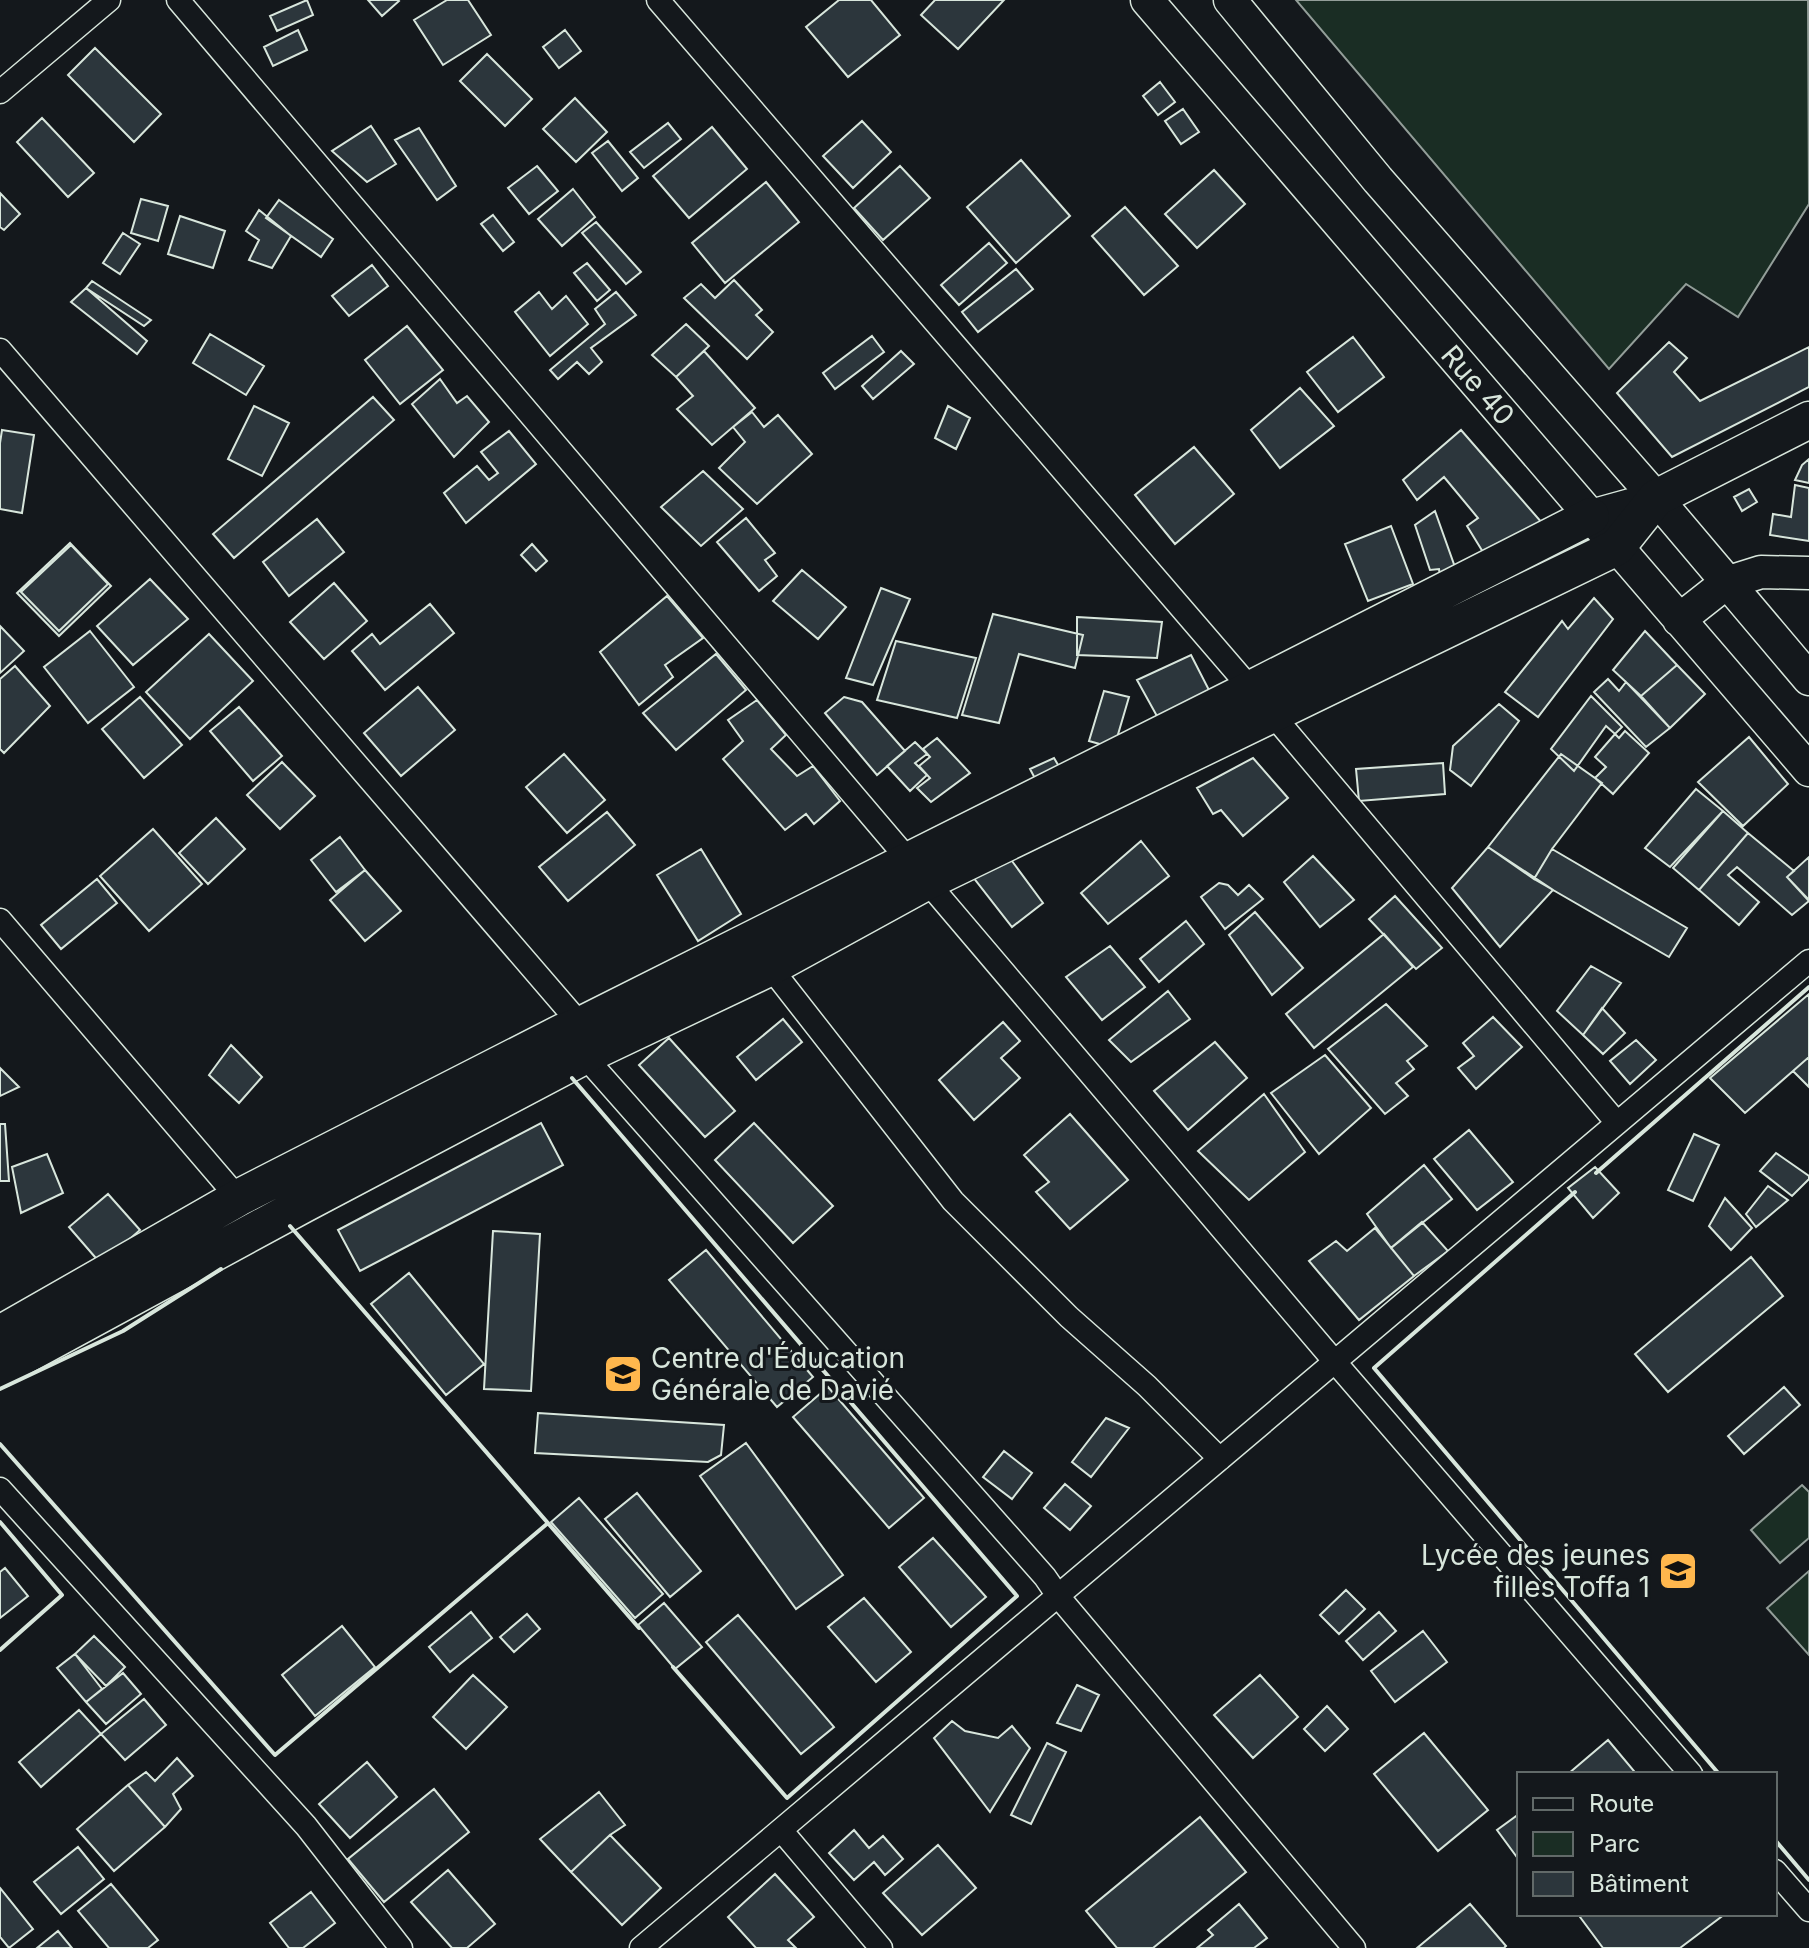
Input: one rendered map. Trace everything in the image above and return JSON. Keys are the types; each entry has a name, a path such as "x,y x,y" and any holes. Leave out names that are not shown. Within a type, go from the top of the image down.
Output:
{"main road":[{"name":"Rue 40","path":"1147,0 1809,770"},
{"path":"1230,0 1378,180 1656,498 1809,679"},
{"path":"1262,702 1591,516 1656,498 1809,420"},
{"path":"0,1334 238,1198 761,954 917,871 1262,702 1617,547 1656,498"},
{"path":"1679,620 1726,583 1761,572 1809,573"},
{"path":"0,1369 304,1204 576,1038"}],"street":[{"path":"0,92 109,0"},
{"path":"178,0 1335,1362 1689,1772"},
{"path":"658,0 1262,702 1617,1123"},
{"path":"0,350 576,1038 1045,1577 1354,1948"},
{"path":"0,920 238,1198"},
{"path":"761,954 953,1201 1069,1317 1147,1386 1220,1459"},
{"path":"641,1948 1809,961"},
{"path":"0,1489 306,1826 401,1948"},
{"path":"781,1830 881,1948"},
{"path":"1777,1873 1809,1910"}],"green space":[{"path":"1296,0 1808,0 1809,204 1738,317 1686,284 1609,369"},
{"path":"1802,1485 1809,1492 1809,1538 1780,1563 1751,1530"},
{"path":"1809,1571 1809,1655 1767,1608"}],"building":[{"path":"307,0 313,15 277,31 270,16"},
{"path":"368,0 398,0 399,1 382,16"},
{"path":"447,0 468,0 491,35 443,65 414,20"},
{"path":"839,0 871,0 900,35 848,77 806,27"},
{"path":"935,0 1004,0 958,49 921,15"},
{"path":"298,30 307,50 273,66 264,47"},
{"path":"565,30 581,51 559,68 543,47"},
{"path":"95,48 161,114 134,142 68,75"},
{"path":"487,54 532,99 505,126 460,81"},
{"path":"1160,82 1175,102 1158,115 1143,96"},
{"path":"575,98 607,132 576,162 543,129"},
{"path":"1183,109 1199,132 1181,144 1165,121"},
{"path":"42,118 94,173 68,197 17,142"},
{"path":"862,121 891,152 853,188 823,156"},
{"path":"668,123 681,139 644,168 630,152"},
{"path":"371,126 396,164 367,182 332,151"},
{"path":"712,127 747,169 689,218 653,176"},
{"path":"419,128 456,186 437,200 395,140"},
{"path":"608,141 638,178 622,191 592,153"},
{"path":"1021,160 1070,216 1016,263 967,207"},
{"path":"537,166 558,191 529,214 508,188"},
{"path":"900,166 930,198 883,240 854,208"},
{"path":"1214,170 1245,204 1197,248 1165,214"},
{"path":"766,182 799,222 725,283 692,243"},
{"path":"573,189 595,217 562,246 538,219"},
{"path":"0,193 20,214 4,230 0,227"},
{"path":"141,199 168,206 158,241 131,233"},
{"path":"279,200 333,239 321,257 266,218"},
{"path":"1125,207 1178,266 1144,295 1092,236"},
{"path":"259,210 291,236 272,268 249,260 259,240 246,231"},
{"path":"493,215 514,242 503,251 481,224"},
{"path":"180,216 225,231 213,268 168,254"},
{"path":"596,222 641,272 626,284 582,233"},
{"path":"123,233 140,244 120,274 103,263"},
{"path":"989,243 1007,263 959,305 941,285"},
{"path":"587,263 610,290 597,301 574,273"},
{"path":"372,265 388,286 349,316 332,296"},
{"path":"1016,269 1033,289 978,332 962,312"},
{"path":"734,280 762,310 756,315 773,332 747,359 684,298 701,284 715,298"},
{"path":"92,281 151,320 144,326 86,288"},
{"path":"86,288 147,341 137,354 71,302"},
{"path":"539,292 552,309 566,296 588,324 550,356 515,312"},
{"path":"616,292 636,315 591,348 602,362 589,374 577,362 558,379 550,370 605,324 595,309"},
{"path":"686,324 709,346 676,377 652,355"},
{"path":"407,326 443,370 400,404 365,360"},
{"path":"210,334 264,366 246,395 193,363"},
{"path":"872,336 884,352 835,389 823,373"},
{"path":"1353,337 1384,377 1338,412 1307,372"},
{"path":"1669,342 1687,358 1674,372 1700,401 1809,347 1809,387 1672,457 1617,393"},
{"path":"704,351 755,408 712,445 677,409 693,396 676,377"},
{"path":"901,351 914,364 873,399 862,386"},
{"path":"440,379 457,403 467,396 489,422 454,457 412,404"},
{"path":"1300,388 1334,426 1280,468 1251,430"},
{"path":"373,397 394,420 234,558 213,534"},
{"path":"254,406 289,423 262,476 228,459"},
{"path":"948,406 970,418 956,449 935,438"},
{"path":"752,412 764,427 778,415 812,454 757,504 719,468 745,442 733,427"},
{"path":"2,430 34,435 22,513 0,509"},
{"path":"1461,430 1543,524 1486,557 1467,526 1478,518 1444,477 1417,500 1403,480"},
{"path":"509,431 536,464 466,523 444,493 477,466 489,480 498,473 481,452"},
{"path":"1194,447 1234,494 1175,544 1135,495"},
{"path":"1809,459 1809,483 1795,480 1802,465"},
{"path":"703,471 743,509 701,546 661,507"},
{"path":"1795,485 1809,488 1809,541 1770,535 1773,514 1791,517"},
{"path":"1749,489 1757,502 1742,511 1734,497"},
{"path":"1435,511 1456,570 1441,582 1439,569 1430,570 1415,525"},
{"path":"746,518 775,553 765,560 777,576 759,591 717,542"},
{"path":"317,519 344,552 289,596 263,562"},
{"path":"1391,526 1413,584 1368,601 1345,544"},
{"path":"70,543 111,586 59,636 17,593"},
{"path":"532,544 547,561 536,571 521,555"},
{"path":"71,545 108,584 59,631 21,592"},
{"path":"802,570 846,607 818,639 773,601"},
{"path":"150,579 188,619 133,665 97,626"},
{"path":"334,583 367,621 324,659 290,622"},
{"path":"881,588 910,599 873,685 846,678"},
{"path":"667,596 703,638 665,665 673,677 639,705 600,652"},
{"path":"1594,598 1613,619 1538,717 1505,692 1562,621 1568,629"},
{"path":"430,604 454,633 385,690 352,651 372,634 380,644"},
{"path":"993,614 1083,635 1075,668 1019,654 999,723 962,715"},
{"path":"1077,617 1162,622 1157,658 1077,655"},
{"path":"0,626 24,651 0,673"},
{"path":"90,631 134,687 88,723 44,667"},
{"path":"1645,631 1677,665 1641,696 1613,670"},
{"path":"209,634 253,681 190,739 146,692"},
{"path":"896,641 976,658 957,718 877,700"},
{"path":"716,654 746,690 676,750 643,713"},
{"path":"1191,655 1210,692 1158,718 1137,680"},
{"path":"1677,665 1705,694 1670,728 1641,696"},
{"path":"15,666 50,706 4,753 0,749 0,679"},
{"path":"1608,679 1619,691 1626,682 1670,728 1646,747 1594,692"},
{"path":"418,687 455,730 401,776 364,733"},
{"path":"1104,691 1129,697 1114,748 1089,741"},
{"path":"1591,696 1622,727 1615,734 1606,726 1574,771 1551,749"},
{"path":"140,697 182,745 144,778 102,729"},
{"path":"844,697 862,702 905,751 877,775 825,713"},
{"path":"757,700 786,735 771,749 797,776 813,766 840,801 814,824 806,814 785,830 723,759 743,741 728,720"},
{"path":"1499,704 1519,721 1471,786 1450,770 1453,746"},
{"path":"239,707 282,756 253,781 210,731"},
{"path":"1625,731 1649,753 1613,794 1595,778 1606,767 1595,757 1615,734 1619,738"},
{"path":"1749,737 1788,784 1743,826 1698,782"},
{"path":"937,738 970,773 931,802 917,788 930,778 919,766 930,757 923,749"},
{"path":"915,742 927,754 915,763 927,775 910,791 887,766"},
{"path":"564,754 605,800 567,833 526,787"},
{"path":"1561,754 1602,783 1552,849 1534,879 1488,847"},
{"path":"1054,758 1064,775 1040,788 1030,769"},
{"path":"1253,758 1288,798 1243,836 1221,810 1213,814 1197,788"},
{"path":"282,762 315,796 280,829 247,795"},
{"path":"1443,763 1445,794 1359,801 1356,769"},
{"path":"1696,789 1723,811 1670,867 1645,848"},
{"path":"1723,811 1748,833 1699,890 1673,868"},
{"path":"607,812 635,845 568,901 539,867"},
{"path":"216,818 245,849 208,884 179,853"},
{"path":"153,829 202,884 149,931 100,876"},
{"path":"1748,833 1794,871 1787,877 1809,901 1792,915 1737,867 1728,875 1759,902 1739,925 1699,890"},
{"path":"340,837 365,870 336,892 311,860"},
{"path":"1141,841 1169,876 1108,924 1081,893"},
{"path":"1488,847 1553,890 1500,947 1452,888"},
{"path":"701,849 741,914 698,941 657,875"},
{"path":"1552,849 1687,928 1669,957 1534,879"},
{"path":"1313,856 1354,900 1320,927 1284,882"},
{"path":"1009,857 1043,903 1012,927 973,877"},
{"path":"1809,857 1809,900 1787,877"},
{"path":"365,870 401,911 365,941 330,900"},
{"path":"97,879 117,903 61,949 41,925"},
{"path":"1219,883 1228,885 1238,895 1249,885 1263,899 1225,929 1201,897"},
{"path":"1395,896 1442,948 1416,969 1369,919"},
{"path":"1255,912 1303,968 1272,995 1229,935"},
{"path":"1186,921 1204,944 1159,982 1140,959"},
{"path":"1384,934 1413,967 1314,1048 1286,1014"},
{"path":"1110,946 1145,987 1102,1020 1066,977"},
{"path":"1591,966 1621,983 1583,1035 1557,1011"},
{"path":"1168,991 1190,1019 1131,1062 1109,1040"},
{"path":"1809,994 1809,1057 1745,1113 1710,1078"},
{"path":"1386,1004 1427,1046 1407,1061 1414,1069 1396,1083 1408,1096 1385,1114 1328,1049"},
{"path":"1602,1008 1625,1033 1603,1054 1583,1035"},
{"path":"1493,1017 1522,1047 1476,1089 1458,1068 1474,1056 1463,1043"},
{"path":"783,1019 802,1042 756,1080 737,1057"},
{"path":"1003,1022 1020,1041 1001,1058 1020,1078 974,1120 939,1080"},
{"path":"669,1038 735,1111 705,1137 639,1065"},
{"path":"1636,1040 1656,1060 1630,1084 1610,1061"},
{"path":"1215,1042 1247,1078 1188,1130 1154,1091"},
{"path":"231,1045 262,1077 239,1103 209,1075"},
{"path":"1325,1055 1371,1108 1319,1154 1271,1093"},
{"path":"1809,1057 1809,1087 1793,1071"},
{"path":"0,1068 19,1087 0,1096"},
{"path":"1264,1094 1305,1152 1249,1200 1198,1151"},
{"path":"1070,1114 1128,1180 1070,1229 1036,1192 1049,1182 1024,1155"},
{"path":"541,1123 563,1165 360,1271 338,1230"},
{"path":"754,1123 833,1206 793,1243 715,1160"},
{"path":"0,1124 5,1124 9,1181 0,1181"},
{"path":"1469,1130 1513,1182 1477,1210 1434,1159"},
{"path":"1694,1134 1719,1145 1693,1201 1668,1190"},
{"path":"1776,1153 1809,1176 1792,1196 1760,1171"},
{"path":"47,1154 63,1193 21,1213 12,1167"},
{"path":"1424,1165 1452,1199 1391,1248 1367,1214"},
{"path":"1595,1167 1619,1193 1593,1218 1568,1188"},
{"path":"1768,1186 1788,1200 1756,1227 1746,1214"},
{"path":"108,1194 140,1230 101,1264 69,1227"},
{"path":"1725,1198 1752,1228 1731,1250 1709,1226"},
{"path":"1422,1222 1448,1251 1414,1276 1391,1248"},
{"path":"1375,1228 1414,1276 1359,1320 1309,1261 1336,1241 1347,1251"},
{"path":"493,1231 540,1234 531,1391 484,1389"},
{"path":"706,1250 813,1377 777,1407 669,1280"},
{"path":"1751,1257 1783,1296 1668,1392 1635,1354"},
{"path":"409,1273 484,1364 446,1395 371,1304"},
{"path":"828,1387 924,1498 889,1528 793,1417"},
{"path":"1784,1387 1800,1405 1744,1454 1728,1436"},
{"path":"538,1413 724,1425 721,1455 708,1462 535,1453"},
{"path":"1106,1418 1129,1428 1091,1477 1072,1462"},
{"path":"746,1443 843,1575 796,1609 700,1476"},
{"path":"1004,1451 1032,1473 1012,1499 983,1477"},
{"path":"1065,1484 1091,1506 1070,1530 1044,1508"},
{"path":"637,1493 701,1571 670,1597 605,1519"},
{"path":"579,1498 663,1594 635,1618 551,1522"},
{"path":"933,1538 986,1597 951,1627 899,1567"},
{"path":"5,1568 28,1596 0,1618 0,1572"},
{"path":"1346,1590 1365,1609 1339,1634 1320,1615"},
{"path":"864,1598 911,1652 876,1682 828,1627"},
{"path":"664,1603 702,1647 675,1669 638,1625"},
{"path":"471,1612 492,1638 450,1672 429,1647"},
{"path":"1379,1612 1396,1631 1363,1660 1346,1641"},
{"path":"527,1614 540,1629 514,1652 500,1637"},
{"path":"738,1615 834,1727 801,1754 706,1642"},
{"path":"342,1626 375,1667 315,1716 282,1675"},
{"path":"1423,1631 1447,1662 1395,1702 1371,1671"},
{"path":"94,1636 125,1667 106,1686 75,1654"},
{"path":"75,1654 102,1689 86,1702 57,1668"},
{"path":"123,1673 141,1694 106,1724 86,1702"},
{"path":"473,1675 507,1707 466,1749 433,1717"},
{"path":"1260,1675 1298,1717 1253,1758 1214,1715"},
{"path":"1077,1685 1099,1695 1081,1731 1057,1723"},
{"path":"144,1699 166,1725 125,1760 101,1734"},
{"path":"1327,1706 1348,1729 1325,1751 1304,1729"},
{"path":"79,1710 101,1734 41,1787 19,1762"},
{"path":"952,1721 965,1731 998,1738 1012,1726 1030,1748 990,1812 934,1738"},
{"path":"1424,1733 1488,1810 1438,1851 1374,1774"},
{"path":"1608,1740 1634,1771 1633,1772 1570,1772"},
{"path":"1047,1743 1066,1752 1031,1824 1011,1815"},
{"path":"177,1758 193,1776 173,1794 181,1809 165,1827 128,1785 146,1772 155,1781"},
{"path":"367,1762 397,1797 350,1838 319,1804"},
{"path":"128,1785 165,1827 114,1871 77,1829"},
{"path":"434,1789 469,1832 384,1902 348,1859"},
{"path":"599,1792 625,1825 571,1872 540,1839"},
{"path":"1517,1815 1517,1857 1497,1830"},
{"path":"1200,1817 1246,1872 1153,1948 1117,1948 1086,1911"},
{"path":"854,1830 869,1848 883,1836 903,1859 885,1875 874,1862 854,1880 829,1853"},
{"path":"610,1835 661,1888 622,1925 571,1872"},
{"path":"938,1845 976,1888 922,1935 883,1893"},
{"path":"78,1847 104,1879 61,1914 34,1882"},
{"path":"448,1870 495,1924 467,1948 452,1948 411,1902"},
{"path":"775,1874 814,1917 788,1940 796,1948 756,1948 728,1917"},
{"path":"111,1884 158,1940 148,1948 109,1948 78,1911"},
{"path":"0,1888 33,1929 9,1948 0,1937"},
{"path":"311,1892 335,1923 303,1948 289,1948 270,1923"},
{"path":"1239,1904 1267,1938 1254,1948 1197,1948 1213,1935 1208,1930"},
{"path":"1470,1904 1506,1946 1504,1948 1417,1948"},
{"path":"1722,1916 1680,1948 1603,1948 1580,1917"},
{"path":"58,1931 72,1948 37,1948"}],"wall":[{"path":"1596,1173 1809,987"},
{"path":"572,1078 1017,1596 787,1798 673,1667"},
{"path":"1575,1192 1374,1368 1717,1772"},
{"path":"290,1226 639,1628"},
{"path":"0,1389 123,1331 221,1269"},
{"path":"0,1444 275,1755 548,1523"},
{"path":"0,1522 62,1595 0,1650"},
{"path":"1777,1842 1809,1880"}],"place":[{"name":"Centre d'Éducation Générale de Davié","path":"623,1374"},
{"name":"Lycée des jeunes filles Toffa 1","path":"1678,1571"}]}
